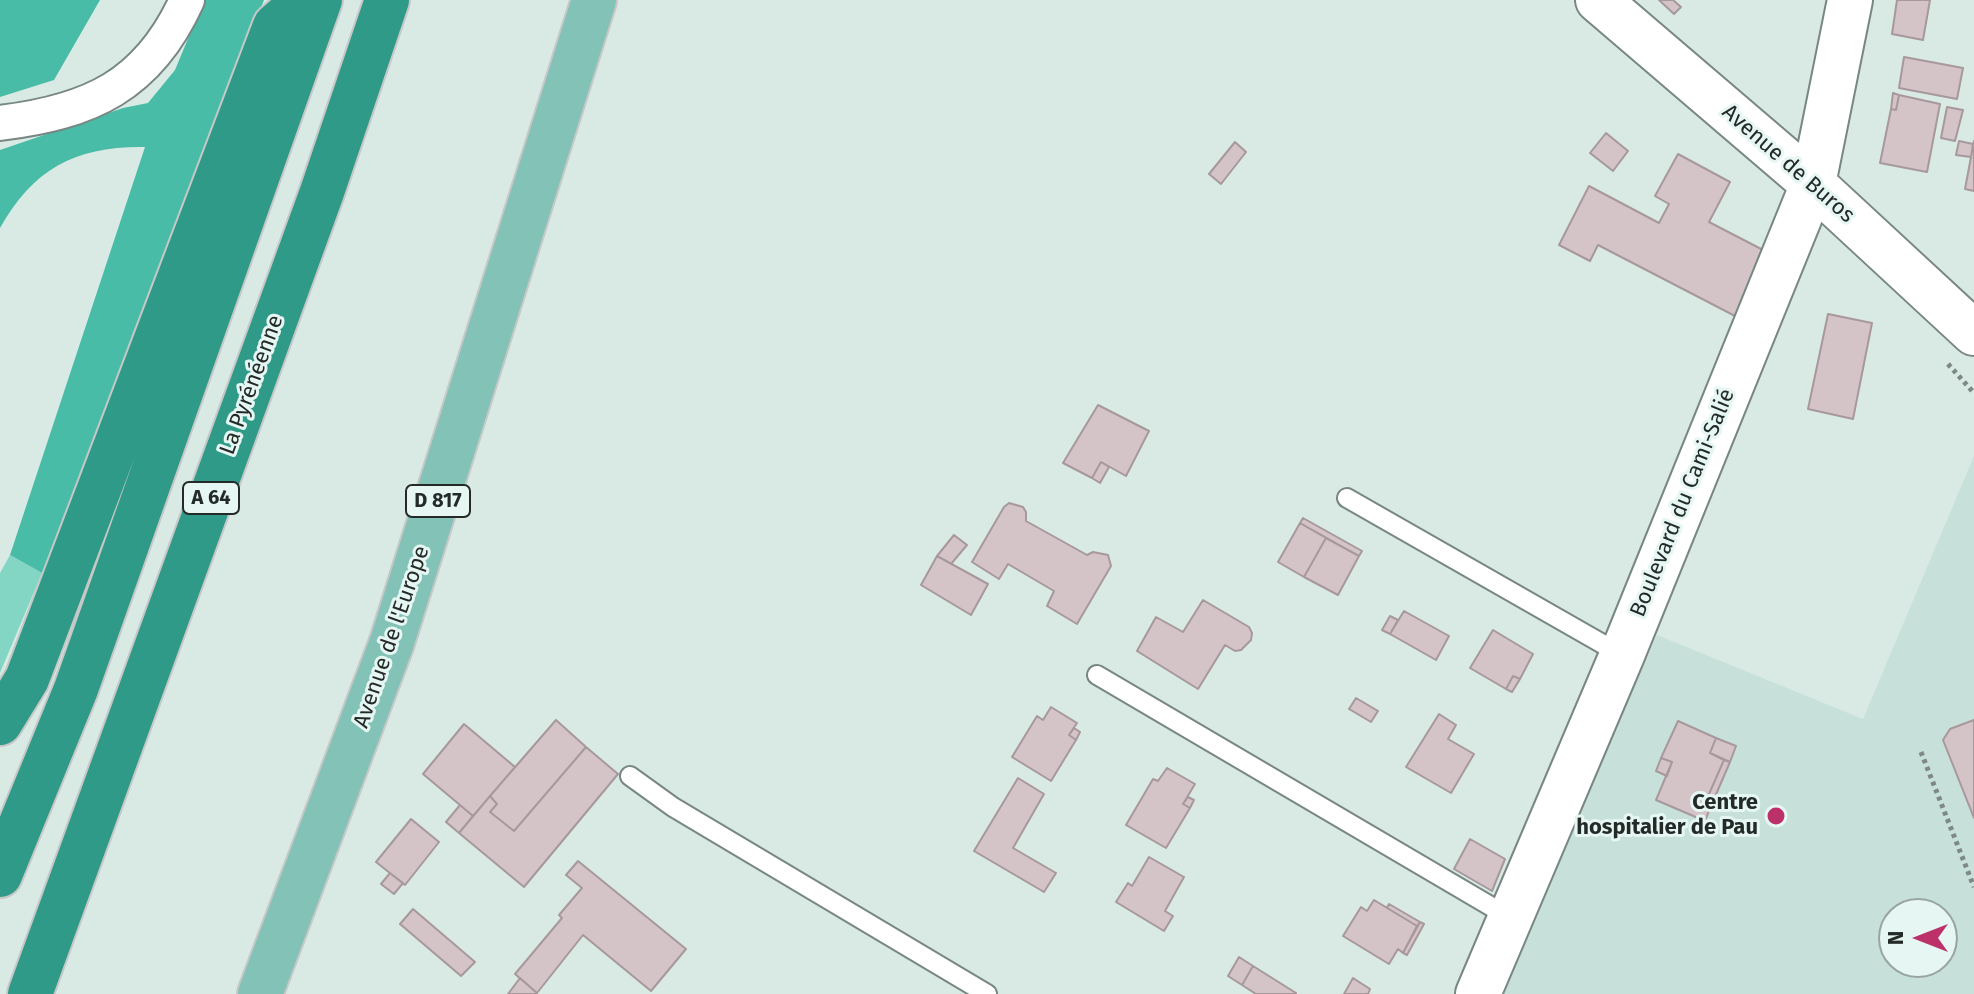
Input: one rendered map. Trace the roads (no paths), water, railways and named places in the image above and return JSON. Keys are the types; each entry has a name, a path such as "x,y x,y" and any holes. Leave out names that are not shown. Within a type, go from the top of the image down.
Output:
{"highway":[{"path":"0,723 27,679 275,26 305,0"},
{"name":"A 64","path":"0,875 76,689 320,0"},
{"name":"La Pyrénéenne","path":"30,994 322,192 387,0"}],"main road":[{"name":"Avenue de l'Europe","path":"260,994 397,629 594,0"}],"street":[{"path":"0,123 47,117 100,99 141,71 177,22 187,0"},
{"name":"Avenue de Buros","path":"1598,0 1813,184 1974,333"},
{"name":"Boulevard du Cami-Salié","path":"1478,994 1622,655 1813,184 1850,0"}],"lane":[{"path":"1347,498 1622,655"},
{"path":"1097,675 1509,917"},
{"path":"630,776 673,807 987,994"}],"place":[{"name":"Centre hospitalier de Pau","path":"1776,816"}]}
